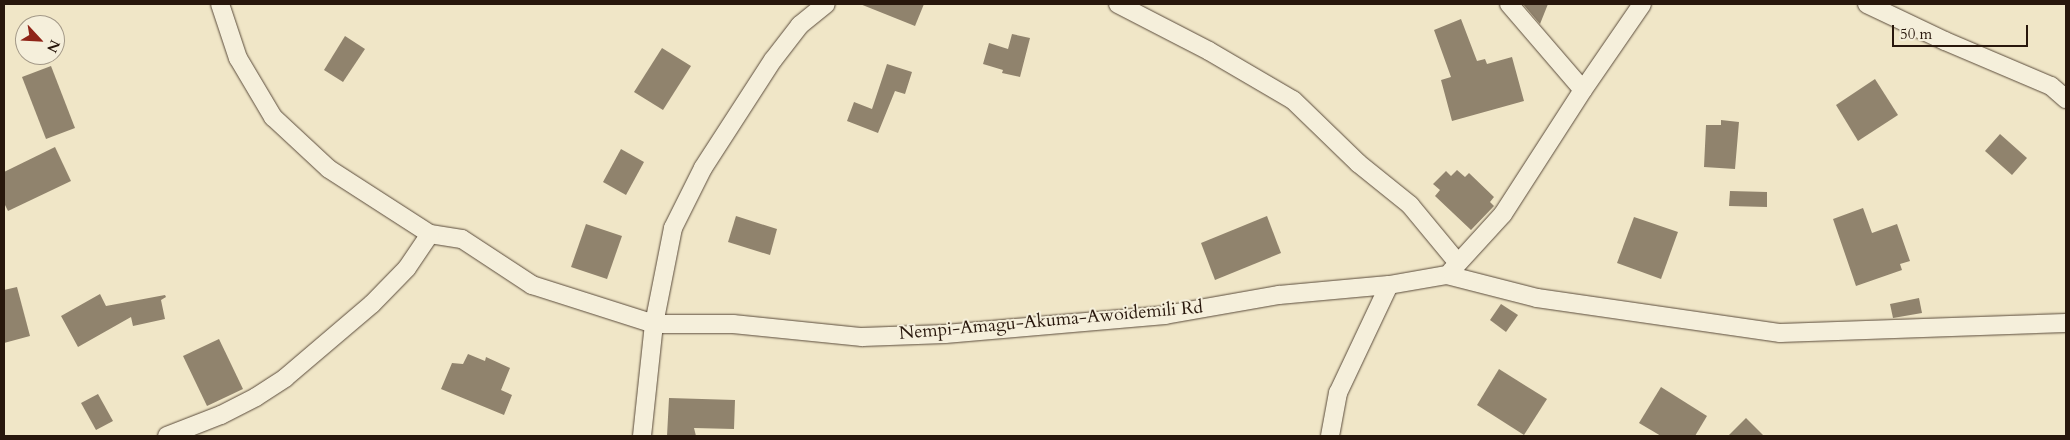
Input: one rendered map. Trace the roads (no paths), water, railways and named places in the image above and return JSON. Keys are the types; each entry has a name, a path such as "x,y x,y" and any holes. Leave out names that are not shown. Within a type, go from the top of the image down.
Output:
{"street":[{"name":"Nempi-Amagu-Akuma-Awoidemili Rd","path":"220,4 238,58 273,117 329,169 430,234 462,239 532,285 654,324 733,324 862,337 945,334 1165,315 1279,295 1389,285 1452,269 1537,298 1780,333 2066,323"},
{"path":"642,436 654,324 673,228 703,168 773,60 800,25 826,4"},
{"path":"1118,4 1209,51 1293,100 1358,162 1410,205 1452,269 1502,214 1642,4"},
{"path":"1509,4 1583,90"},
{"path":"1867,4 1945,41 2051,86 2066,99"},
{"path":"167,436 221,415 256,397 285,378 372,304 407,268 430,234"},
{"path":"1330,436 1338,393 1389,285"}]}
